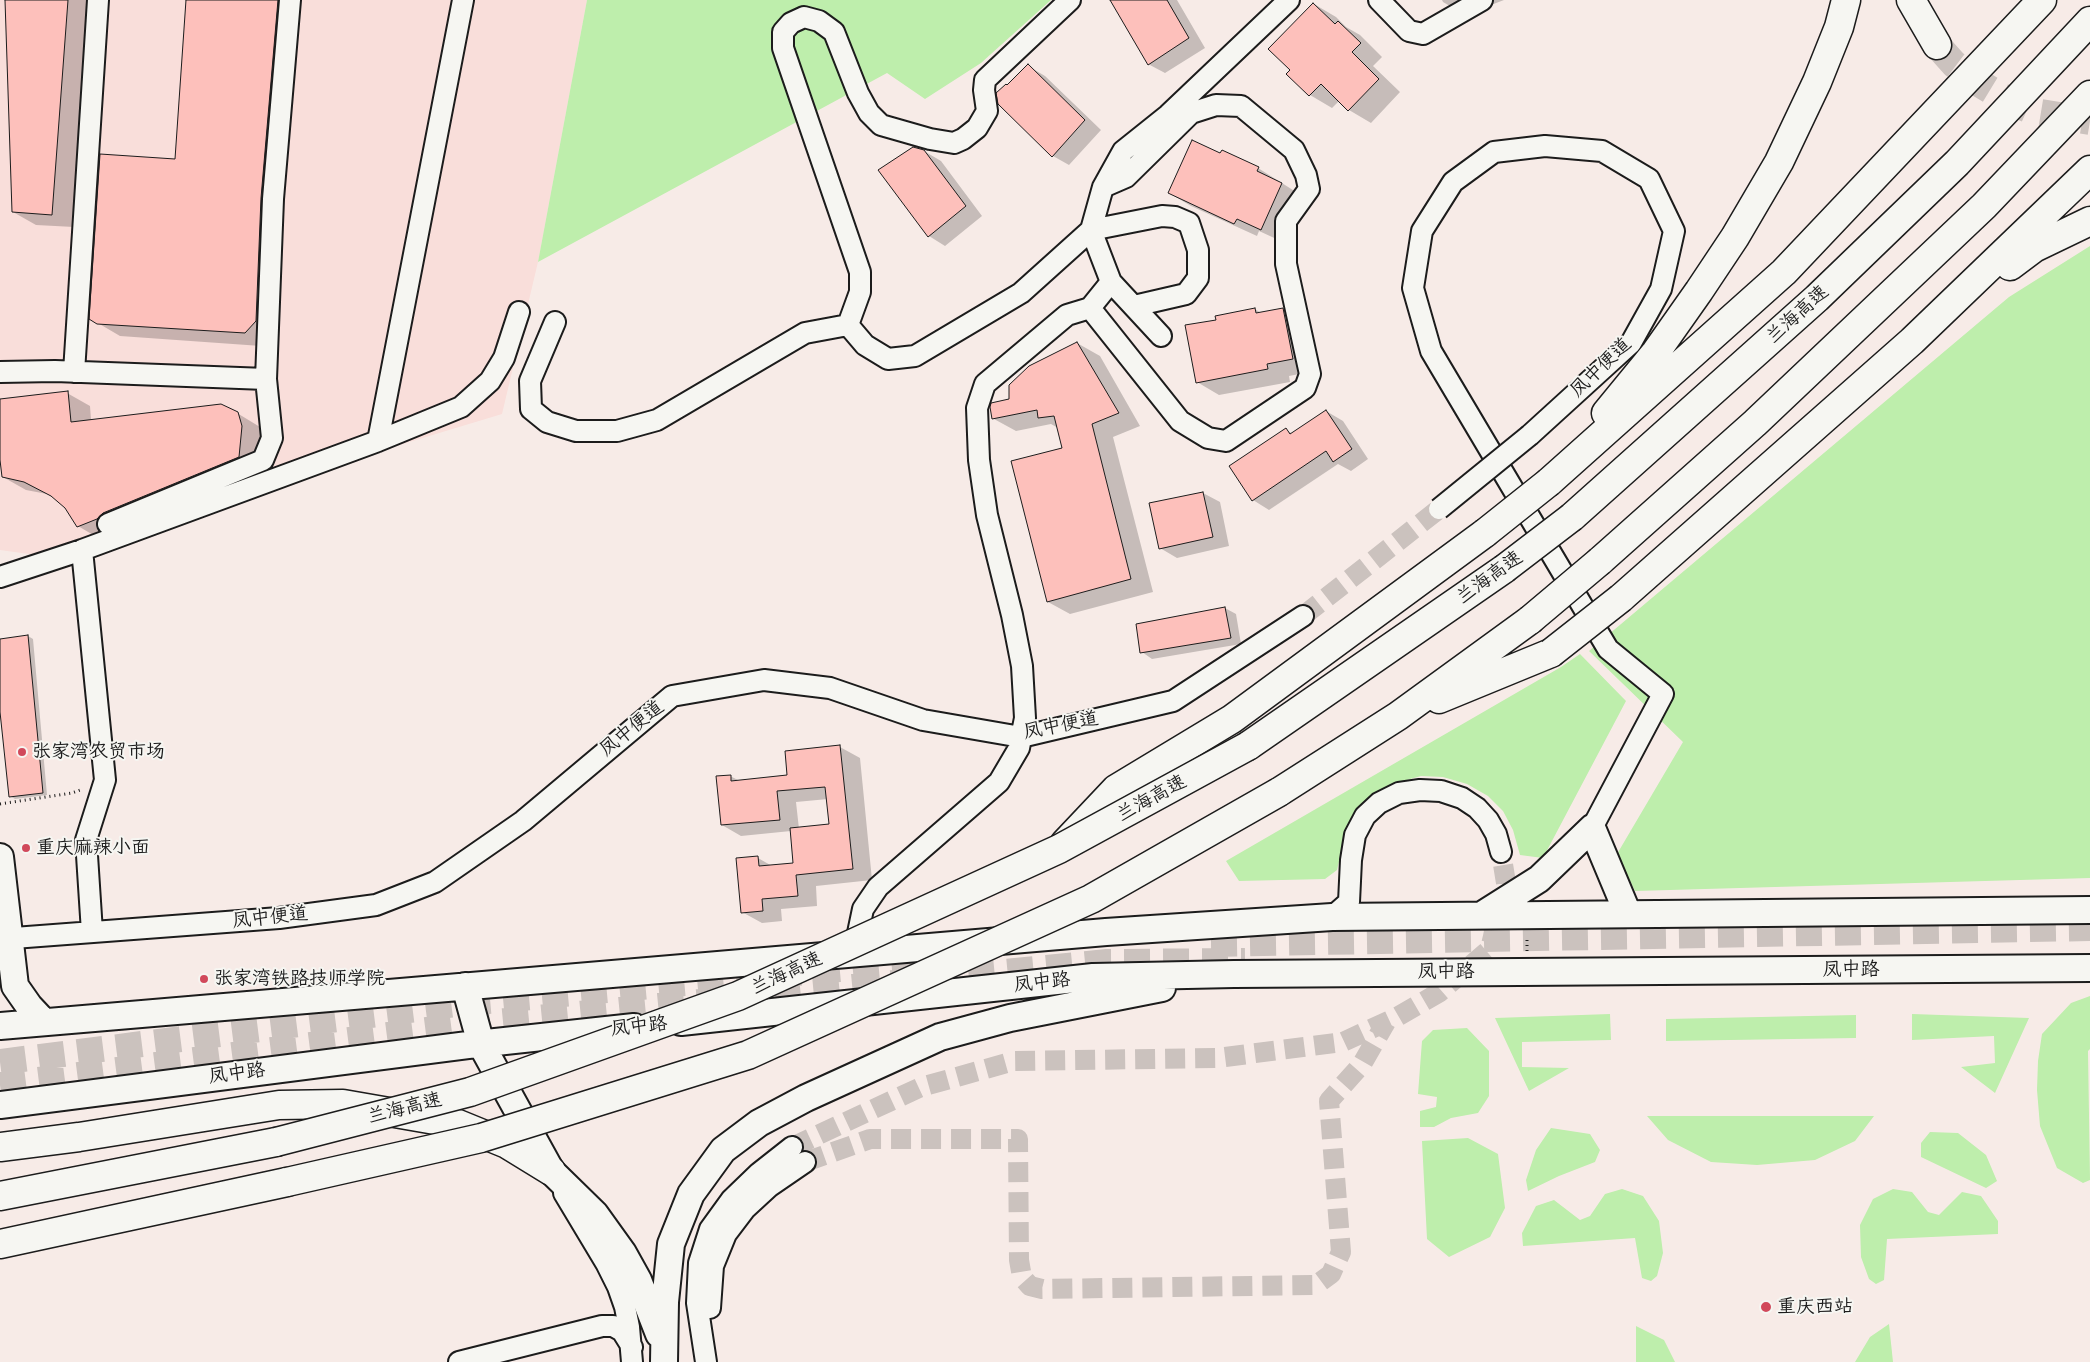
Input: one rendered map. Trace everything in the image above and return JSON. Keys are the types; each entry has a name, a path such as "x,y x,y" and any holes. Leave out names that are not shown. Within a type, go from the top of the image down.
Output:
{"highway":[{"path":"1549,482 1656,352 1734,237 1778,162 1818,82 1839,27 1846,0"},
{"path":"1912,0 1937,45"},
{"path":"1060,849 1116,789 1232,719 1485,533 1549,482 1784,272 2042,0"},
{"name":"兰海高速","path":"0,1196 276,1142 470,1092 738,996 1060,849 1248,746 1504,569 1572,517 1824,291 1957,163 2090,20"},
{"path":"0,1244 481,1138 748,1055 1091,899 1278,792 1398,716 1530,620 1755,423 1984,206 2090,95"},
{"path":"1398,716 1551,653 1621,598 1912,341 2090,170"},
{"path":"1912,341 2034,248 2090,221"},
{"path":"0,1147 79,1137 278,1105 343,1104 458,1124 507,1144 550,1171"}],"main road":[{"path":"1482,915 1539,879 1592,828 1628,914"},
{"path":"0,857 5,939 15,986 29,1006 43,1021"},
{"path":"0,1026 1106,932 1332,917 2090,910"},
{"name":"凤中路","path":"0,1105 481,1044 1093,977 1234,974 2090,968"},
{"path":"666,1357 665,1302 672,1244 691,1194 723,1150 759,1123 806,1098 940,1037 1010,1018 1234,974"},
{"path":"464,986 481,1044 550,1171 595,1214 623,1253 638,1280 666,1357"}],"street":[{"path":"74,372 98,0"},
{"path":"108,524 263,460 272,438 266,379 273,199 290,0"},
{"path":"378,441 463,0"},
{"path":"848,325 860,292 860,272 783,48 783,32 791,23 804,17 820,20 834,32 858,93 869,113 881,125 930,139 954,143 963,139 977,128 987,111 984,90 985,80 1070,0"},
{"path":"1161,336 1111,282 1091,230 1103,187 1123,151 1168,115 1289,0"},
{"path":"1379,0 1409,31 1423,34 1482,0"},
{"path":"1090,308 1180,421 1208,438 1226,441 1305,388 1310,374 1286,264 1286,221 1309,190 1306,175 1294,150 1241,106 1216,105 1191,113 1126,177 1103,187"},
{"name":"凤中便道","path":"1439,509 1530,435 1631,343 1661,289 1674,231 1649,179 1602,151 1545,146 1494,152 1453,182 1422,231 1413,288 1431,351 1478,433 1608,649 1663,694 1592,828"},
{"path":"848,325 865,345 888,359 915,356 1021,292 1091,230 1162,216 1175,217 1189,223 1198,250 1198,278 1186,294 1134,306"},
{"path":"854,954 863,909 878,886 999,782 1019,748 1025,718 1022,666 1012,615 987,515 980,460 978,408 985,384 1067,315 1090,308 1111,282"},
{"path":"0,577 82,550 378,441 461,407 490,381 504,358 519,312"},
{"path":"555,322 530,381 531,409 547,422 576,431 617,431 657,420 805,333 848,325"},
{"path":"0,372 74,372 266,379"},
{"path":"82,550 105,780 86,840 92,932"},
{"name":"凤中便道","path":"5,939 279,918 376,905 435,882 523,821 672,696 764,680 830,688 923,720 1021,737 1174,701 1303,616"},
{"path":"1332,917 1349,902 1351,860 1355,835 1365,816 1378,803 1399,793 1420,790 1441,791 1462,798 1477,808 1488,820 1496,834 1501,852"},
{"path":"708,1362 697,1303 699,1263 710,1229 731,1200 759,1173 798,1154"},
{"path":"550,1171 606,1263 618,1287 625,1307 632,1354"},
{"path":"459,1362 602,1326 613,1326 622,1331 632,1354"}],"path":[{"path":"0,804 72,793 105,780"}],"shaded area":[{"path":"0,0 587,0 538,262 502,414 36,555 0,550"}],"green space":[{"path":"587,0 1051,0 981,63 925,99 887,73 538,262"},
{"path":"2090,246 2090,878 1635,891 1617,854 1683,742 1589,651 2009,297"},
{"path":"1580,654 1626,701 1543,858 1520,855 1513,830 1503,811 1488,796 1467,784 1443,777 1421,776 1396,783 1373,795 1346,832 1337,870 1325,879 1239,881 1226,861 1561,667"},
{"path":"2090,996 2090,1049 2088,1051 2090,1180 2083,1183 2057,1168 2040,1126 2037,1090 2038,1061 2042,1034 2071,1003"},
{"path":"1610,1014 1611,1040 1522,1042 1522,1067 1569,1068 1529,1091 1495,1018"},
{"path":"1912,1014 2029,1018 1995,1093 1961,1067 1995,1063 1994,1036 1912,1040"},
{"path":"1856,1015 1856,1038 1666,1041 1666,1019"},
{"path":"1467,1028 1489,1051 1489,1096 1478,1113 1451,1118 1434,1127 1420,1127 1420,1111 1436,1107 1437,1097 1418,1094 1422,1041 1433,1030"},
{"path":"1647,1116 1874,1116 1855,1141 1815,1160 1757,1165 1711,1162 1668,1140"},
{"path":"1551,1128 1590,1134 1600,1150 1595,1162 1528,1191 1526,1180 1536,1150"},
{"path":"1930,1132 1958,1133 1986,1155 1997,1181 1986,1188 1921,1157 1921,1143"},
{"path":"1468,1138 1498,1154 1505,1208 1490,1237 1449,1257 1427,1239 1422,1141"},
{"path":"1622,1189 1643,1196 1659,1221 1663,1253 1657,1276 1651,1281 1642,1278 1635,1238 1523,1246 1522,1233 1536,1206 1554,1200 1580,1220 1590,1216 1605,1194"},
{"path":"1893,1189 1912,1192 1928,1212 1939,1215 1962,1192 1981,1196 1998,1221 1998,1234 1887,1239 1884,1280 1876,1284 1869,1279 1861,1257 1860,1225 1873,1199"},
{"path":"1889,1324 1893,1362 1855,1362 1870,1337"},
{"path":"1636,1326 1664,1340 1675,1362 1636,1362"}],"building":[{"path":"5,0 68,0 52,215 12,212"},
{"path":"186,0 278,0 261,198 256,321 245,333 97,324 89,319 100,154 175,159"},
{"path":"1110,0 1167,0 1189,38 1148,65"},
{"path":"1313,3 1335,24 1338,21 1361,43 1352,52 1379,79 1348,111 1321,84 1309,96 1286,74 1290,70 1268,49"},
{"path":"1028,64 1085,120 1052,157 998,104 996,93"},
{"path":"1192,140 1220,153 1222,150 1259,167 1257,171 1282,183 1261,230 1237,219 1234,224 1168,193"},
{"path":"913,147 924,150 966,206 928,237 878,170"},
{"path":"1255,308 1256,313 1283,308 1293,359 1267,364 1268,369 1196,383 1185,325 1216,320 1215,316"},
{"path":"1077,342 1119,413 1092,424 1131,579 1047,602 1011,461 1062,448 1054,416 1038,418 1037,410 992,419 990,407 991,403 1009,399 1009,385 1029,366"},
{"path":"68,391 71,422 221,404 238,412 242,426 239,457 103,513 97,519 77,527 65,508 51,496 24,482 2,477 0,460 0,399"},
{"path":"1326,410 1352,449 1333,462 1326,451 1252,501 1229,466 1286,428 1290,434"},
{"path":"1203,492 1213,537 1159,549 1149,503"},
{"path":"1225,607 1231,638 1140,653 1136,624"},
{"name":"张家湾农贸市场","path":"28,635 43,793 9,797 0,712 0,639"},
{"path":"840,745 853,869 796,875 798,896 762,899 763,911 741,913 736,858 758,856 759,866 793,863 790,828 829,824 825,787 777,791 780,820 721,825 716,776 731,775 731,781 787,775 785,751"}],"tunnel":[{"path":"1937,45 1954,64 2002,97 2035,112 2090,121"},
{"path":"1303,616 1439,509"},
{"path":"792,1147 921,1087 1014,1061 1217,1058 1343,1042 1397,1017 1440,992 1490,949 1506,883 1501,852"},
{"path":"1211,944 2090,928"},
{"path":"0,1062 465,1003 950,959"},
{"path":"0,1085 465,1025 1107,962 1245,961"},
{"path":"805,1162 870,1139 1018,1139 1019,1260 1022,1277 1030,1286 1042,1289 1316,1285 1331,1274 1341,1252 1329,1101 1362,1064 1386,1022"}],"place":[{"name":"张家湾农贸市场","path":"22,752"},
{"name":"重庆麻辣小面","path":"26,848"},
{"name":"张家湾铁路技师学院","path":"204,979"},
{"name":"重庆西站","path":"1766,1307"}]}
